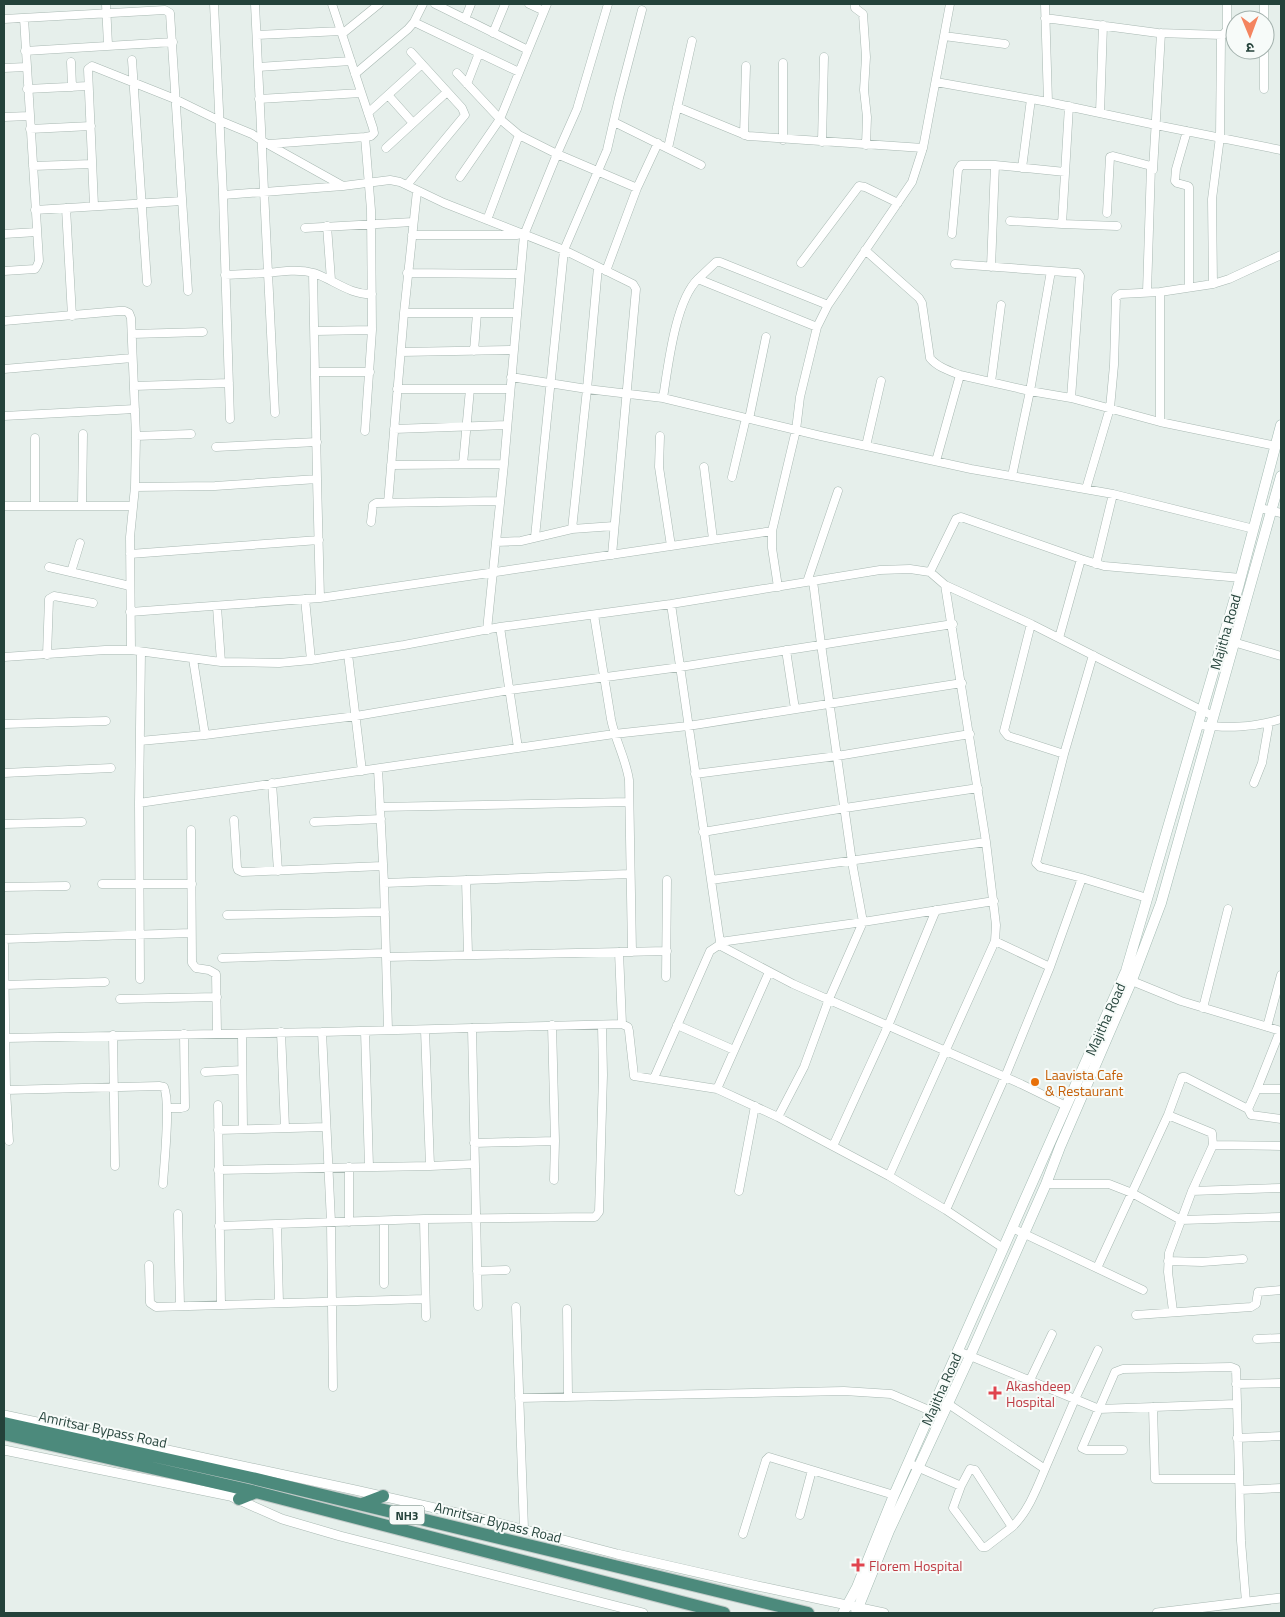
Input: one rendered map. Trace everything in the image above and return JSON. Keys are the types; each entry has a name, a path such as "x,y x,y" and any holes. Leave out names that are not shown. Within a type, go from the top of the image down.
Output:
{"highway":[{"name":"Amritsar Bypass Road","path":"4,1423 189,1463 808,1613"},
{"name":"Amritsar Bypass Road","path":"4,1434 256,1492 724,1613"},
{"path":"239,1499 256,1492"},
{"path":"362,1504 383,1496"}],"main road":[{"name":"Majitha Road","path":"845,1609 857,1587 894,1495 1066,1106 1128,979 1148,898 1241,578 1281,425"},
{"name":"Majitha Road","path":"857,1610 890,1531 1046,1184 1128,979 1161,903 1235,643 1277,512 1281,476"}],"street":[{"path":"106,4 108,45"},
{"path":"214,4 223,195 230,419"},
{"path":"255,4 275,413"},
{"path":"268,144 366,137 374,133 332,4"},
{"path":"256,35 342,32 379,4"},
{"path":"356,74 408,29 414,22 423,4"},
{"path":"435,4 528,50"},
{"path":"465,19 471,4"},
{"path":"493,33 505,4"},
{"path":"460,177 500,119 546,7 529,4"},
{"path":"487,630 504,464 523,235 556,154 577,109 608,4"},
{"path":"855,4 855,8 863,14 866,56 864,90 868,124 866,145"},
{"path":"778,587 772,548 772,531 796,430 800,397 817,328 828,305 912,182 923,148 950,4"},
{"path":"1045,4 1048,102"},
{"path":"1213,284 1212,199 1220,137 1222,35 1227,30 1227,4"},
{"path":"535,537 564,250 607,150 642,10"},
{"path":"4,19 168,11 171,17 173,42 188,291"},
{"path":"4,271 35,269 38,266 24,18"},
{"path":"1045,18 1161,33 1222,35"},
{"path":"414,22 519,72"},
{"path":"1100,113 1103,25"},
{"path":"1147,292 1161,33"},
{"path":"944,36 1005,44"},
{"path":"668,148 692,41"},
{"path":"25,51 173,42"},
{"path":"407,185 466,116 462,108 411,52"},
{"path":"467,84 480,53"},
{"path":"822,142 824,57"},
{"path":"132,60 147,282"},
{"path":"1264,60 1264,89"},
{"path":"258,67 351,61"},
{"path":"70,62 72,87"},
{"path":"783,63 783,140"},
{"path":"368,113 422,64"},
{"path":"94,206 88,86 88,69 92,66 175,99 252,134 343,186"},
{"path":"744,135 746,66"},
{"path":"4,68 26,67"},
{"path":"457,73 500,119 519,135 556,154 637,188"},
{"path":"936,82 1031,98 1281,150"},
{"path":"27,89 88,86"},
{"path":"386,148 447,92"},
{"path":"259,99 362,93"},
{"path":"388,95 412,124"},
{"path":"1022,168 1031,98"},
{"path":"1062,224 1069,106"},
{"path":"677,107 744,135 759,138 923,148"},
{"path":"4,117 29,116"},
{"path":"614,122 701,165"},
{"path":"30,129 91,126"},
{"path":"1187,131 1176,169 1175,181 1177,184 1188,186 1189,188 1189,287"},
{"path":"487,220 519,135"},
{"path":"365,431 372,330 370,183 366,137"},
{"path":"606,271 637,188 658,143"},
{"path":"1107,213 1110,158 1113,156 1151,166 1149,255"},
{"path":"952,234 959,167 965,163 1066,172"},
{"path":"33,166 92,164"},
{"path":"991,267 995,165"},
{"path":"223,195 395,180 523,235 564,250 633,284 636,288 612,555"},
{"path":"801,263 859,186 898,203"},
{"path":"388,503 407,273 417,191"},
{"path":"35,210 182,201"},
{"path":"66,208 72,316"},
{"path":"1010,220 1118,226"},
{"path":"305,228 413,222"},
{"path":"327,226 331,280"},
{"path":"4,234 37,232"},
{"path":"412,235 523,235"},
{"path":"865,250 919,298 922,303 930,358 944,369 960,375 1030,391 1071,398 1160,422 1276,446"},
{"path":"1086,490 1110,408 1114,365 1116,297 1120,294 1160,292 1213,284 1229,280 1281,256"},
{"path":"663,398 674,332 688,294 692,285 716,262 828,305"},
{"path":"955,264 1078,273 1080,276 1071,398"},
{"path":"572,529 598,267"},
{"path":"225,275 297,270 313,273 362,295 372,294"},
{"path":"1012,476 1030,391 1050,271"},
{"path":"313,273 320,598"},
{"path":"407,273 520,274"},
{"path":"698,279 817,328"},
{"path":"1160,292 1160,422"},
{"path":"991,382 1000,305"},
{"path":"4,321 125,311 129,313 131,318 136,436 136,487 130,529 130,650"},
{"path":"404,313 517,313"},
{"path":"474,351 477,313"},
{"path":"315,332 372,330"},
{"path":"132,334 203,332"},
{"path":"732,477 748,418 766,337"},
{"path":"401,352 514,350"},
{"path":"4,369 132,358"},
{"path":"316,372 370,372"},
{"path":"936,461 960,375"},
{"path":"511,377 663,398 936,461 1112,494 1254,529"},
{"path":"866,446 881,381"},
{"path":"134,386 229,383"},
{"path":"398,389 510,389"},
{"path":"463,464 470,389"},
{"path":"4,416 135,409"},
{"path":"394,429 507,425"},
{"path":"82,505 83,434"},
{"path":"136,436 191,434"},
{"path":"660,436 659,467 671,546"},
{"path":"35,438 35,506"},
{"path":"216,447 317,442"},
{"path":"391,465 504,464"},
{"path":"704,467 713,539"},
{"path":"136,487 215,486 318,480"},
{"path":"778,1117 804,1067 829,999 863,922 852,862 830,703 810,581 838,491"},
{"path":"1096,564 1112,494"},
{"path":"371,522 373,504 500,502"},
{"path":"4,506 134,506"},
{"path":"1260,508 1277,512"},
{"path":"930,572 956,519 961,517 1104,566 1241,578"},
{"path":"496,542 521,541 572,529 614,526"},
{"path":"130,612 320,598 772,531"},
{"path":"130,554 319,540"},
{"path":"71,572 80,542"},
{"path":"1059,638 1081,559"},
{"path":"50,567 130,586"},
{"path":"4,657 130,650 221,662 278,664 348,654 500,627 670,604 880,570 910,569 930,572 946,585 1031,624 1202,711 1212,721 1233,728 1269,723 1281,719"},
{"path":"889,1176 994,941 996,925 986,842 946,585"},
{"path":"47,655 49,599 54,596 93,603"},
{"path":"305,599 311,660"},
{"path":"670,604 720,944"},
{"path":"217,607 221,662"},
{"path":"594,614 614,734 628,773 632,952"},
{"path":"140,741 205,735 356,716 510,690 680,667 953,624"},
{"path":"1031,624 1004,731 1008,736 1064,754"},
{"path":"500,627 518,748"},
{"path":"1223,640 1281,656"},
{"path":"786,650 795,709"},
{"path":"140,979 139,803 141,652"},
{"path":"348,654 362,771"},
{"path":"1093,655 1064,754 1036,863 1040,867 1148,898"},
{"path":"193,659 205,735"},
{"path":"139,803 614,734 688,726 962,683"},
{"path":"4,724 106,721"},
{"path":"1198,725 1212,721"},
{"path":"1254,783 1262,762 1269,723"},
{"path":"695,774 837,756 970,734"},
{"path":"4,773 111,768"},
{"path":"378,769 384,883 388,1030"},
{"path":"272,783 278,871"},
{"path":"703,832 978,788"},
{"path":"380,807 628,802"},
{"path":"314,822 381,819"},
{"path":"234,820 238,870 242,872 382,866"},
{"path":"4,824 82,822"},
{"path":"191,830 191,933 193,967 213,971 216,979 217,1034"},
{"path":"711,880 986,842"},
{"path":"384,883 630,874"},
{"path":"946,1210 1005,1077 1050,967 1082,878"},
{"path":"466,880 468,954"},
{"path":"666,977 667,880"},
{"path":"102,884 192,884"},
{"path":"4,887 66,886"},
{"path":"654,1078 710,951 720,944 994,900"},
{"path":"1203,1008 1228,909"},
{"path":"833,1146 888,1026 936,910"},
{"path":"227,915 385,912"},
{"path":"4,939 191,933"},
{"path":"994,941 1050,967"},
{"path":"720,944 769,972 1066,1106"},
{"path":"4,945 6,1090 9,1142"},
{"path":"222,958 667,951"},
{"path":"619,952 622,1024"},
{"path":"717,1089 769,972"},
{"path":"1267,1027 1281,975"},
{"path":"1128,979 1181,1001 1280,1031 1248,1109"},
{"path":"4,986 105,982"},
{"path":"120,999 216,997"},
{"path":"6,1038 425,1030 622,1024 629,1031 632,1074 635,1076 717,1089 755,1106 889,1176 1004,1248"},
{"path":"552,1025 555,1141 554,1180"},
{"path":"219,1226 424,1219 592,1219 599,1212 602,1025"},
{"path":"677,1025 734,1050"},
{"path":"472,1028 478,1306"},
{"path":"425,1030 430,1166"},
{"path":"365,1031 369,1167"},
{"path":"282,1032 285,1128"},
{"path":"322,1032 331,1222 333,1387"},
{"path":"166,1108 185,1107 184,1034"},
{"path":"242,1034 243,1129"},
{"path":"113,1035 115,1166"},
{"path":"205,1072 242,1070"},
{"path":"1097,1268 1168,1115 1181,1078 1183,1077 1248,1109 1251,1115 1281,1118"},
{"path":"6,1090 164,1087 166,1108 163,1184"},
{"path":"1257,1089 1281,1089"},
{"path":"218,1105 221,1305"},
{"path":"739,1191 755,1106"},
{"path":"1168,1115 1212,1133 1213,1145 1192,1191 1169,1252 1168,1261 1173,1311"},
{"path":"218,1130 326,1127"},
{"path":"474,1143 555,1141"},
{"path":"1213,1145 1281,1146"},
{"path":"218,1170 475,1164"},
{"path":"349,1168 349,1222"},
{"path":"1046,1184 1104,1183 1132,1193 1181,1220 1281,1217"},
{"path":"1192,1191 1281,1188"},
{"path":"178,1214 180,1306"},
{"path":"424,1219 426,1318"},
{"path":"384,1221 384,1284"},
{"path":"277,1224 279,1303"},
{"path":"1012,1228 1143,1290"},
{"path":"1168,1261 1202,1262 1243,1259"},
{"path":"149,1265 150,1303 156,1307 425,1299"},
{"path":"478,1271 506,1270"},
{"path":"1136,1315 1251,1307 1256,1304 1258,1292 1281,1290"},
{"path":"516,1307 524,1529"},
{"path":"567,1309 568,1397"},
{"path":"1030,1380 1052,1334"},
{"path":"1257,1339 1281,1338"},
{"path":"1012,1527 975,1470 970,1469 961,1486 953,1508 982,1547 986,1547 1012,1527 1017,1522 1032,1498 1098,1350"},
{"path":"958,1351 1099,1409 1236,1404"},
{"path":"1123,1450 1083,1449 1113,1375 1123,1369 1233,1367 1236,1370 1241,1540 1246,1602"},
{"path":"1236,1384 1281,1383"},
{"path":"519,1398 844,1391 891,1394 932,1411"},
{"path":"938,1397 1046,1469"},
{"path":"1153,1406 1155,1479 1240,1479"},
{"path":"4,1415 383,1496 845,1609 884,1613"},
{"path":"1237,1438 1281,1436"},
{"path":"4,1450 137,1476 239,1499 282,1520 643,1613"},
{"path":"743,1534 767,1458 772,1457 894,1495"},
{"path":"908,1464 961,1486"},
{"path":"800,1515 812,1470"},
{"path":"1240,1490 1281,1488"},
{"path":"1157,1613 1281,1598"}],"place":[{"name":"Laavista Cafe & Restaurant","path":"1035,1082"},
{"name":"Akashdeep Hospital","path":"995,1393"},
{"name":"Florem Hospital","path":"858,1565"}]}
